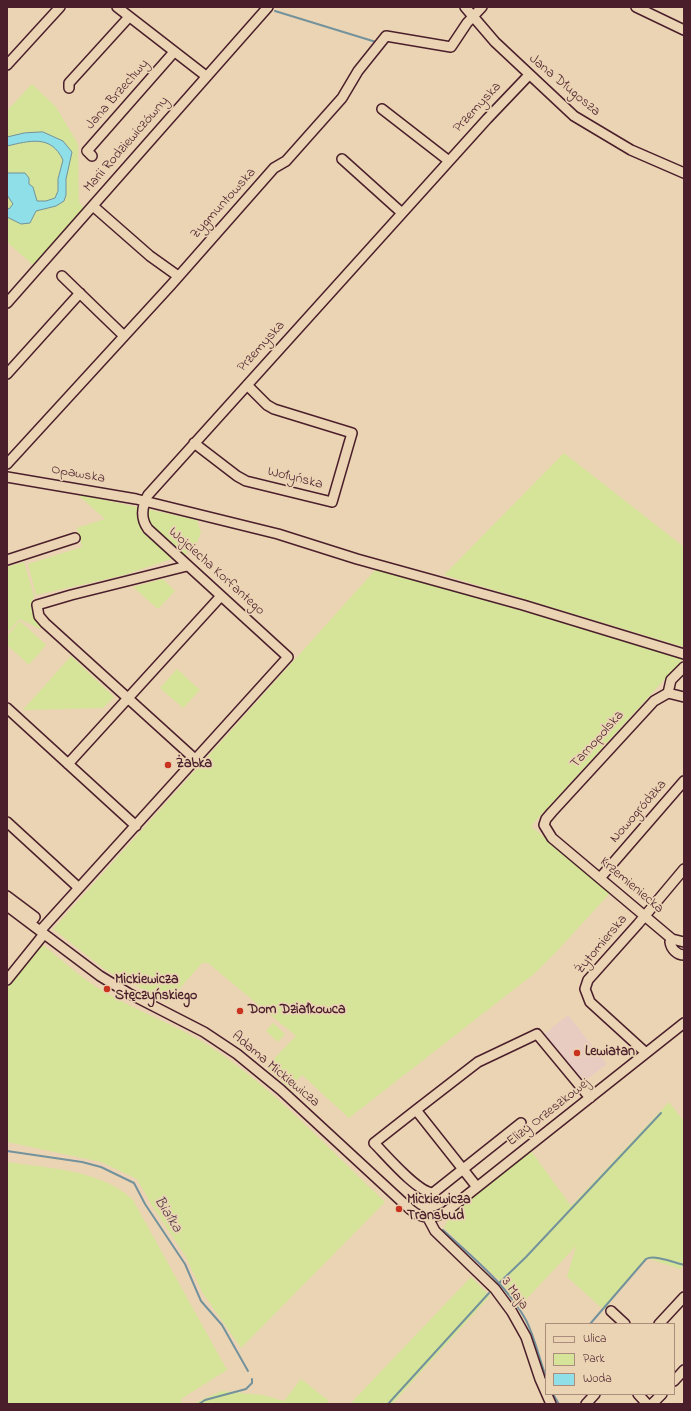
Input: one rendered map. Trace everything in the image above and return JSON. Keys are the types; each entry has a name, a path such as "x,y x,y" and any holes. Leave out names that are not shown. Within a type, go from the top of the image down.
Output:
{"street":[{"path":"7,65 60,7"},
{"path":"117,7 206,76"},
{"name":"Marii Rodziewiczówny","path":"7,303 268,7"},
{"name":"Jana Długosza","path":"465,7 495,42 574,116 590,127 641,155 684,173"},
{"path":"473,17 482,7"},
{"path":"636,7 684,30"},
{"path":"69,88 69,83 129,17"},
{"name":"Zygmuntowska","path":"7,464 274,168 286,161 337,103 358,71 386,36 451,47 473,17"},
{"name":"Jana Brzechwy","path":"92,156 87,151 174,52"},
{"name":"Przemyska","path":"145,501 156,485 449,161 529,75"},
{"path":"382,109 449,161"},
{"path":"342,159 402,213"},
{"path":"93,206 150,256 178,276"},
{"path":"62,276 124,336"},
{"path":"7,374 80,294"},
{"name":"Wołyńska","path":"194,443 237,476 246,481 332,502 352,433 274,409 247,385"},
{"name":"Opawska","path":"7,477 145,501 200,516 278,534 357,559 523,605 684,654"},
{"name":"Wojciecha Korfantego","path":"145,501 142,519 148,529 288,657 196,760"},
{"path":"7,560 75,538"},
{"path":"7,980 42,932 79,888 196,760 45,623 40,616 37,605 71,594 187,566"},
{"path":"68,764 221,596"},
{"path":"684,667 671,680 668,693 684,697"},
{"name":"Tarnopolska","path":"552,838 544,825 548,816 654,701 668,693"},
{"path":"7,708 136,826"},
{"name":"Nowogródzka","path":"600,878 684,781"},
{"path":"7,822 79,888"},
{"name":"Krzemieniecka","path":"552,838 672,939 670,942 672,948 680,955 684,955"},
{"name":"Żytomierska","path":"646,1053 590,1002 585,989 588,980 645,916 684,869"},
{"name":"Adama Mickiewicza","path":"7,896 34,917 30,923"},
{"name":"Adama Mickiewicza","path":"7,906 100,976 128,993 204,1032 238,1054 270,1081 411,1210 417,1215 428,1218"},
{"path":"672,939 684,942"},
{"name":"Elizy Orzeszkowej","path":"428,1218 441,1215 684,1023"},
{"path":"520,1123 433,1193 430,1193 416,1184 374,1143 478,1062 537,1034 590,1098"},
{"path":"416,1110 477,1187"},
{"name":"3 Maja","path":"428,1218 435,1231 495,1289 512,1312 526,1337 545,1390"},
{"path":"660,1323 684,1297"},
{"path":"611,1311 624,1323"},
{"path":"675,1380 684,1370"},
{"path":"586,1404 594,1395"},
{"path":"639,1395 647,1404"},
{"path":"652,1404 661,1395"}],"shaded area":[{"path":"568,1015 607,1064 576,1088 537,1040"}],"green space":[{"path":"32,84 56,107 78,144 79,202 84,209 34,266 7,242 7,111"},
{"path":"564,453 684,547 684,647 444,575"},
{"path":"77,494 197,520 201,533 196,545 186,554 124,575 36,595 28,564 82,547 77,528 105,519"},
{"path":"24,562 34,596 31,606 40,624 40,629 20,619 7,633 7,567"},
{"path":"377,568 683,659 531,826 610,893 535,973 349,1118 302,1075 289,1088 266,1067 296,1036 208,963 202,963 168,1002 107,971 53,929"},
{"path":"163,579 175,591 158,609 133,587"},
{"path":"20,621 46,645 29,665 7,645 7,636"},
{"path":"71,656 114,697 103,708 23,710"},
{"path":"177,669 200,690 183,708 160,688"},
{"path":"43,945 80,975 116,999 198,1039 234,1063 257,1081 301,1121 385,1202 241,1348 202,1292 186,1257 151,1204 137,1179 101,1162 7,1142 7,988"},
{"path":"273,1023 285,1034 278,1042 266,1031"},
{"path":"669,1102 682,1119 684,1116 684,1265 680,1269 647,1258 604,1310 567,1277 576,1246 520,1306 499,1280 444,1228 449,1217 531,1151 571,1206"},
{"path":"7,1162 57,1169 90,1176 106,1182 133,1200 227,1370 181,1399 182,1404 7,1404"},
{"path":"471,1277 490,1296 392,1404 350,1404"},
{"path":"301,1379 328,1400 328,1404 192,1404 222,1391 262,1395 284,1401"}],"water":[{"path":"43,132 63,141 72,152 66,179 66,195 64,201 56,206 36,211 30,223 21,224 7,217 7,208 9,209 13,204 7,195 7,173 25,173 29,178 29,184 33,187 37,201 46,201 55,198 58,191 58,179 63,160 52,146 46,143 31,141 7,146 7,137 24,133"}],"waterway":[{"path":"275,11 376,42"},
{"path":"497,1285 526,1257 661,1113"},
{"name":"Białka","path":"7,1151 82,1162 101,1167 134,1183 145,1204 185,1264 201,1301 222,1325 248,1371"},
{"path":"443,1230 499,1283 518,1307 529,1327 545,1374"},
{"path":"591,1323 646,1259 659,1258 684,1265"},
{"path":"388,1404 489,1293"},
{"name":"Białka","path":"199,1404 205,1400 246,1389 252,1383 252,1379"},
{"path":"554,1395 559,1404"}],"place":[{"name":"Żabka","path":"168,765"},
{"name":"Mickiewicza Stęczyńskiego","path":"107,989"},
{"name":"Dom Działkowca","path":"240,1011"},
{"name":"Lewiatan","path":"577,1053"},
{"name":"Mickiewicza Transbud","path":"399,1209"}]}
